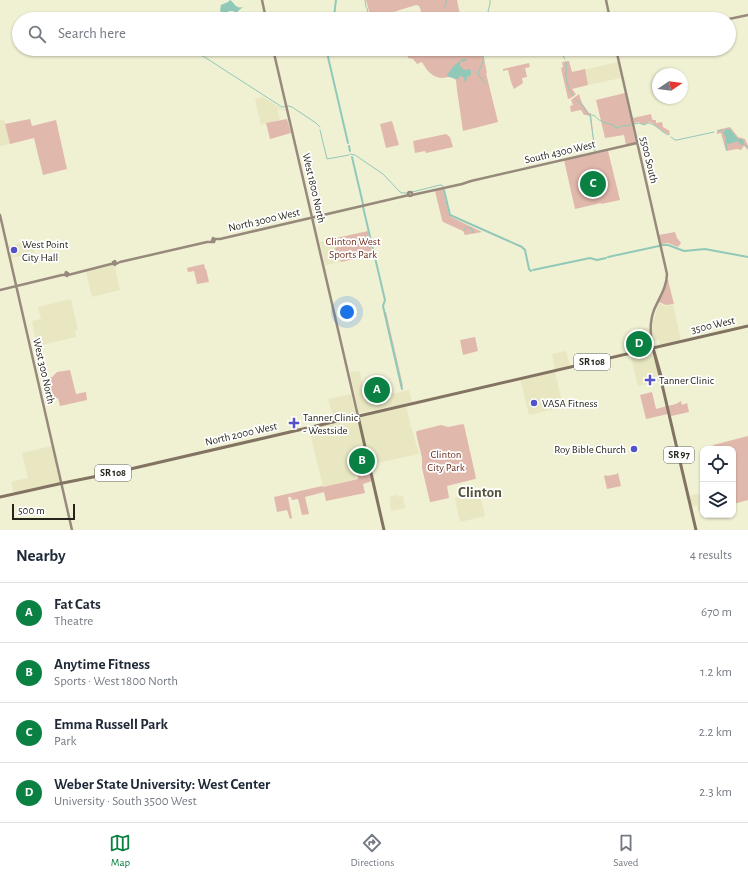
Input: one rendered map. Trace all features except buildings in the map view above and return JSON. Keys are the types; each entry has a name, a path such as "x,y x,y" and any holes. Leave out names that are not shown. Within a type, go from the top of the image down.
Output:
{"main road":[{"path":"262,0 265,12"},
{"path":"606,0 609,12"},
{"path":"736,18 748,15"},
{"name":"West 1800 North","path":"275,56 384,530"},
{"name":"5500 South","path":"618,56 666,274 666,283 651,321 650,332 653,348"},
{"name":"South 4300 West","path":"487,177 637,143"},
{"name":"North 3000 West","path":"0,290 487,177"},
{"name":"West 300 North","path":"0,215 72,530"},
{"name":"3500 West","path":"653,348 748,326"},
{"name":"North 2000 West","path":"0,497 113,473 653,348"},
{"name":"SR 97","path":"653,348 696,530"}],"shaded area":[{"path":"618,62 621,78 574,88 570,73"},
{"path":"263,97 279,107 286,109 287,111 278,109 280,120 261,125 255,99"},
{"path":"0,120 4,120 10,144 0,146"},
{"path":"336,238 341,262 325,265 320,242"},
{"path":"32,240 35,253 11,258 8,246"},
{"path":"112,265 115,267 120,290 92,297 86,271"},
{"path":"71,299 78,330 75,331 76,337 37,346 32,321 41,319 38,307"},
{"path":"659,303 666,306 673,305 681,341 660,346 659,340 653,341 653,321"},
{"path":"649,327 651,347 637,350 633,331"},
{"path":"652,350 660,381 638,386 630,354"},
{"path":"566,351 570,366 555,370 552,354"},
{"path":"555,371 563,407 529,415 520,379"},
{"path":"350,372 360,372 363,389 369,381 371,383 375,382 390,393 393,406 359,413"},
{"path":"409,390 412,402 394,407 391,394"},
{"path":"351,394 357,415 334,420 328,399"},
{"path":"406,406 410,422 409,424 411,426 419,454 377,463 376,459 370,460 360,418"},
{"path":"357,418 370,472 360,474 359,470 354,469 356,479 323,487 309,429"},
{"path":"52,446 60,483 14,494 11,482 28,478 22,453"},
{"path":"478,493 480,495 485,516 460,522 455,498"},
{"path":"700,494 700,511 698,511 697,505 692,507 689,496"},
{"path":"397,495 398,497 403,496 405,508 391,511 391,496"}],"green space":[{"path":"366,0 457,0 460,12 421,12 419,6 416,5 393,12 369,12"},
{"path":"408,56 483,56 498,122 463,131 456,80 450,77 441,78 434,76 427,70 422,62 417,64 413,59 408,58"},
{"path":"569,61 572,72 585,69 588,85 572,89 576,94 568,99 561,68 563,67 562,62"},
{"path":"529,63 530,67 525,68 527,77 522,78 523,83 514,89 508,70 503,71 503,69"},
{"path":"625,93 636,143 626,145 624,135 605,138 596,100"},
{"path":"579,94 582,103 589,113 591,113 595,151 590,116 584,115 581,110 571,112 570,106 573,105 571,100"},
{"path":"651,114 652,119 656,120 656,123 662,122 663,127 669,130 670,135 649,122 643,125 639,122 634,123 633,118"},
{"path":"30,119 32,126 56,120 67,169 43,175 34,138 10,144 5,124"},
{"path":"287,119 291,133 270,139 266,123"},
{"path":"392,121 399,145 386,148 380,124"},
{"path":"730,127 738,137 745,139 748,150 744,146 741,150 737,149 726,151 721,133 717,134 717,130"},
{"path":"446,134 450,137 453,147 426,153 425,151 415,153 413,141"},
{"path":"608,151 620,200 575,209 564,160"},
{"path":"443,189 449,215 482,232 465,235 463,231 443,222 435,191"},
{"name":"Clinton West Sports Park","path":"368,231 373,255 341,262 339,250 336,251 335,248 338,247 336,238"},
{"path":"675,232 681,243 678,247 668,243 661,244 659,235"},
{"path":"204,264 209,282 197,284 194,271 188,272 187,268"},
{"path":"667,280 674,304 666,305 659,302"},
{"path":"384,312 386,312 403,386 401,387"},
{"path":"475,337 478,351 463,355 460,340"},
{"path":"70,370 76,394 86,392 87,400 60,406 58,398 49,400 44,379 52,377 57,372"},
{"path":"652,392 656,409 667,406 668,414 646,419 640,395"},
{"path":"681,401 682,405 687,403 689,412 671,416 668,406"},
{"name":"Clinton City Park","path":"441,425 448,427 464,425 476,478 447,486 449,498 430,502 416,433 417,431"},
{"path":"748,436 748,500 736,503 736,446 713,445"},
{"path":"357,470 359,470 360,474 370,472 372,481 363,484 365,493 326,501 324,492 305,497 309,514 302,515 298,499 292,500 291,497 288,497 292,518 290,519 287,510 277,512 274,497 358,479"},
{"path":"617,473 621,486 607,489 604,476"}],"water":[{"path":"230,0 237,6 243,7 238,12 220,11 221,5"},
{"path":"464,59 466,59 466,61 460,62 460,66 464,70 470,69 471,71 471,75 467,77 465,83 462,76 456,79 447,76 454,66"},
{"path":"726,129 730,129 738,139 742,139 744,145 741,145 738,141 729,144 725,142 726,139 723,132"}],"waterway":[{"path":"335,8 336,0"},
{"path":"365,0 366,7"},
{"path":"444,8 446,0"},
{"path":"488,12 490,0"},
{"path":"367,8 368,12"},
{"path":"203,56 282,107 292,107 320,127"},
{"path":"328,56 348,143"},
{"path":"482,56 484,59 478,73 486,84"},
{"path":"566,62 567,81 573,96"},
{"path":"575,99 590,115"},
{"path":"590,115 595,151"},
{"path":"592,115 601,121 614,125 615,128 621,126"},
{"path":"634,124 639,123 644,125 648,123 656,126 668,135"},
{"path":"622,126 631,125"},
{"path":"320,130 327,159 349,155"},
{"path":"718,131 722,130"},
{"path":"671,137 677,140 714,132"},
{"path":"726,143 727,150"},
{"path":"745,144 748,148"},
{"path":"349,146 350,151"},
{"path":"350,154 355,155 383,174 400,192 407,193"},
{"path":"352,157 363,204"},
{"path":"583,176 587,177"},
{"path":"412,192 440,185 443,186"},
{"path":"444,190 450,215 522,247 525,250 529,269 531,271"},
{"path":"363,207 385,300 383,306 402,389"},
{"path":"467,227 472,229 473,233"},
{"path":"662,245 668,245 684,251 705,249 748,257"},
{"path":"608,257 659,246"},
{"path":"533,270 590,258 597,260 606,258"}],"place":[{"name":"Emma Russell Park","path":"593,184"},
{"name":"West Point City Hall","path":"14,250"},
{"name":"Weber State University: West Center","path":"639,344"},
{"name":"Tanner Clinic","path":"650,380"},
{"name":"Fat Cats","path":"377,390"},
{"name":"VASA Fitness","path":"534,403"},
{"name":"Tanner Clinic - Westside","path":"294,423"},
{"name":"Roy Bible Church","path":"634,449"},
{"name":"Anytime Fitness","path":"362,461"}],"district":[{"name":"Clinton","path":"480,492"}]}
